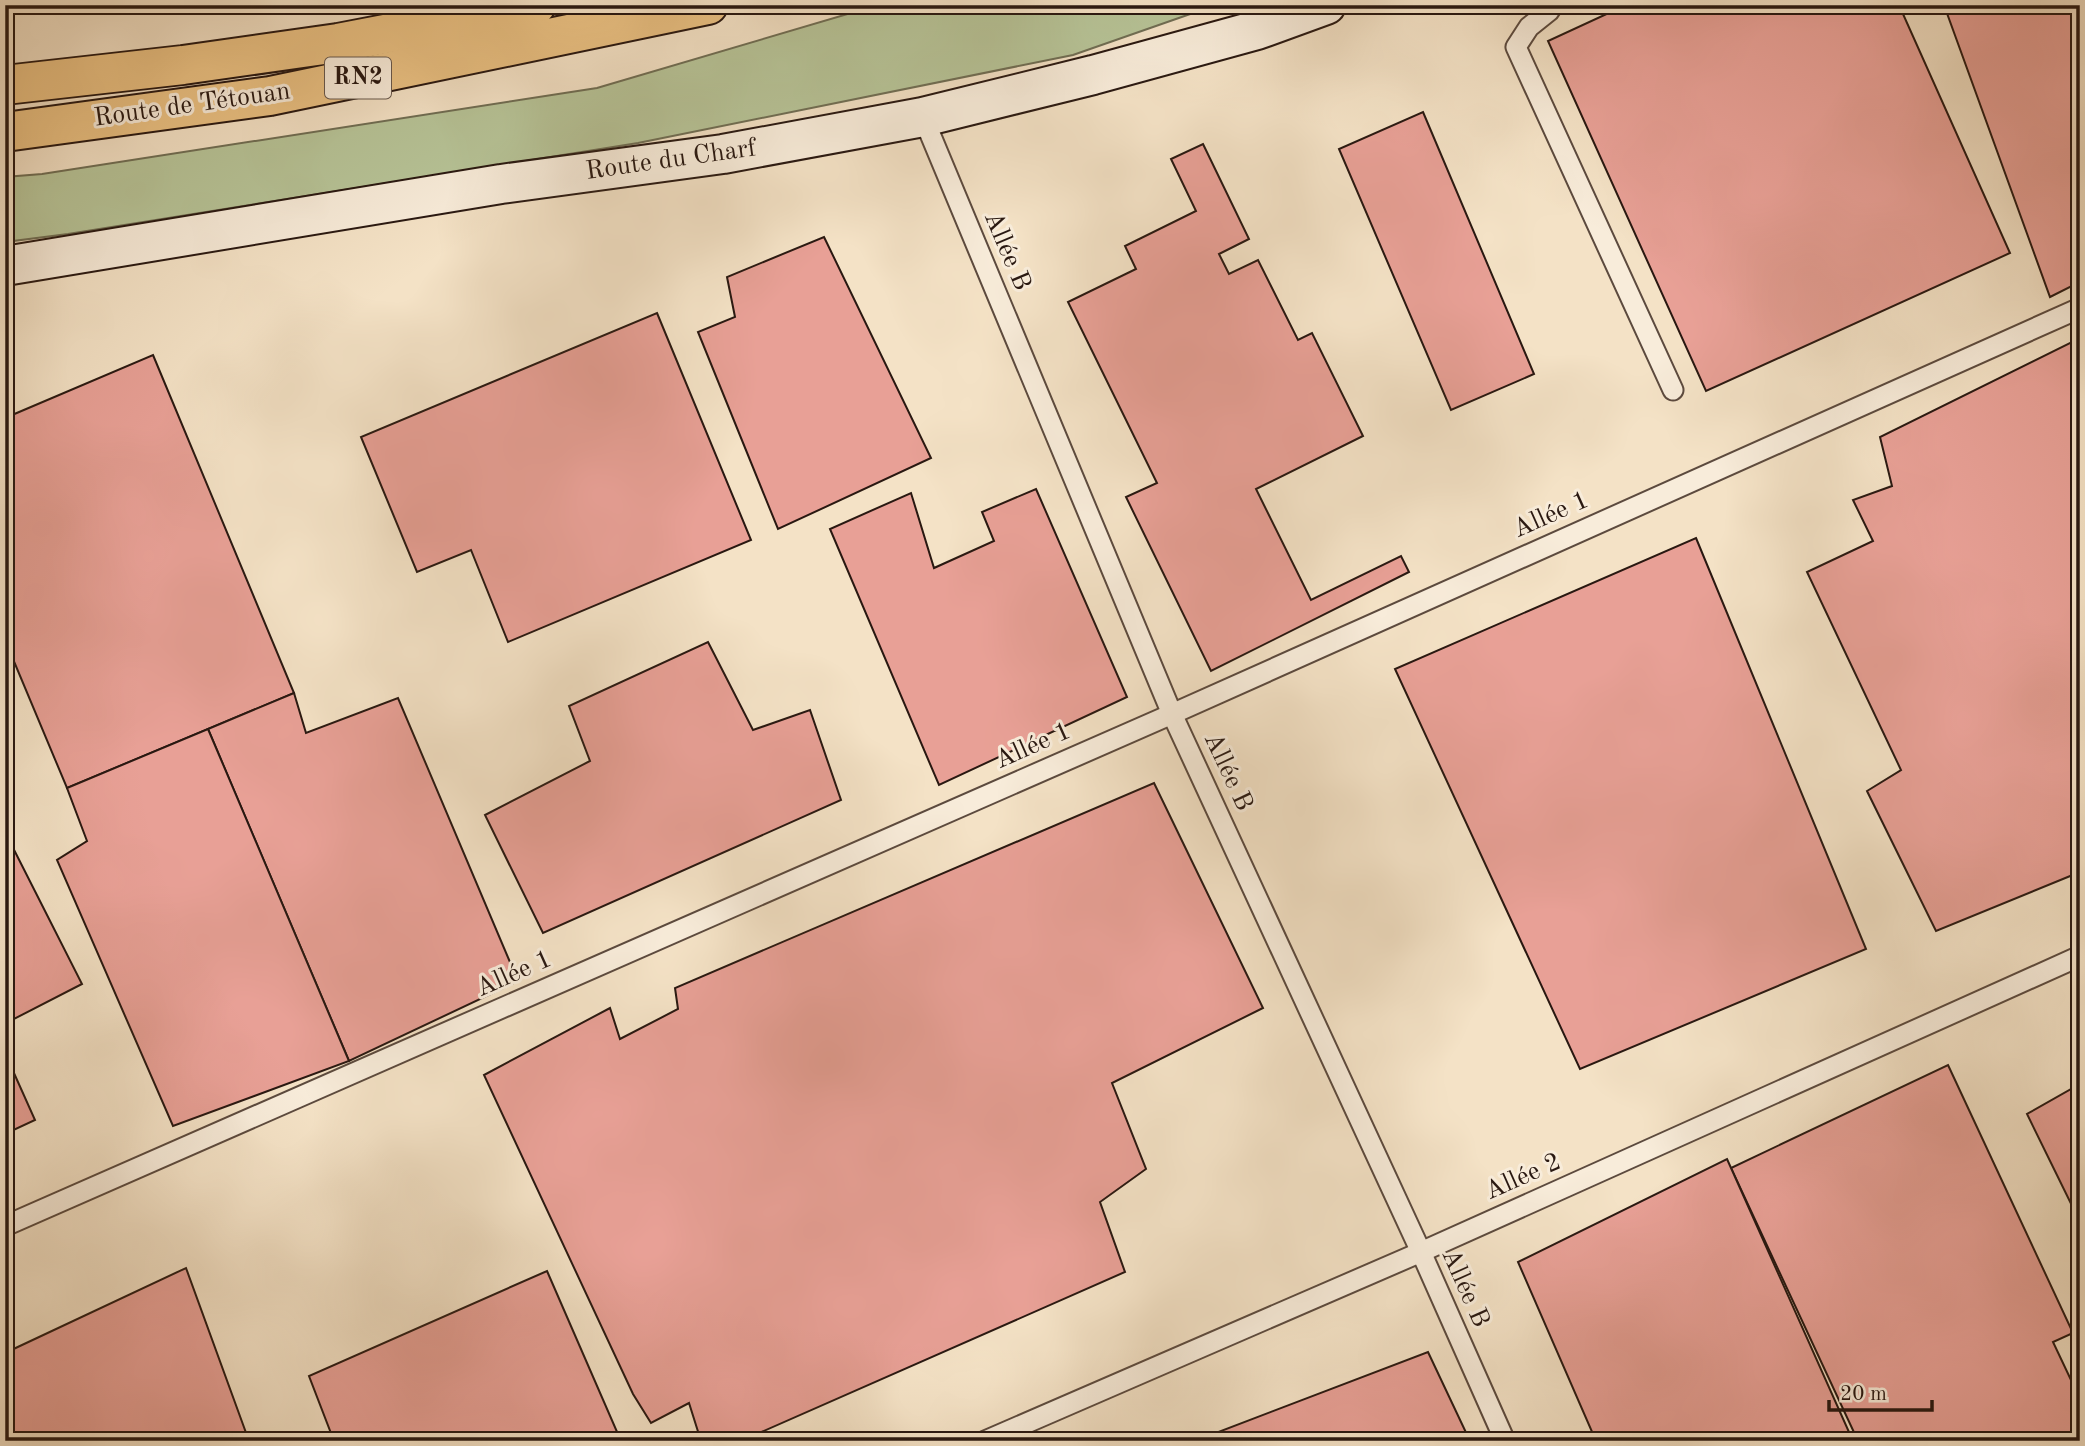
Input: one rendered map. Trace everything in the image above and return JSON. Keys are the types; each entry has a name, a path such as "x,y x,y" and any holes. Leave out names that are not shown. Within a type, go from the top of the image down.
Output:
{"highway":[{"name":"Route de Tétouan","path":"5,85 184,65 338,43 536,5"},
{"name":"Route de Tétouan","path":"5,132 270,96 708,5"}],"street":[{"name":"Route du Charf","path":"5,266 501,184 723,155 923,117 1093,75 1257,30 1326,5"}],"lane":[{"path":"1553,5 1529,27 1516,47 1673,390"},
{"name":"Allée B","path":"923,117 1172,714 1505,1441"},
{"name":"Allée 1","path":"5,1227 1172,714 2080,308"},
{"name":"Allée 2","path":"985,1441 1420,1252 2080,956"}],"green space":[{"path":"878,5 1216,5 1073,55 638,143 5,242 5,177 42,174 597,88"}],"building":[{"path":"1626,5 1899,5 2010,253 1706,391 1548,41"},
{"path":"1944,5 2080,5 2080,282 2050,297"},
{"path":"1423,112 1534,374 1451,410 1339,149"},
{"path":"1203,144 1249,239 1219,254 1229,274 1258,260 1298,340 1312,333 1363,436 1256,489 1311,600 1401,556 1409,572 1211,671 1126,497 1157,483 1068,302 1136,269 1125,246 1196,211 1171,159"},
{"path":"824,237 931,458 778,529 698,332 735,317 727,277"},
{"path":"657,313 751,540 508,642 471,550 417,572 361,437"},
{"path":"2080,338 2080,872 1936,931 1867,791 1901,770 1807,572 1873,541 1853,500 1892,486 1880,437"},
{"path":"153,355 294,693 67,788 5,640 5,418"},
{"path":"1036,489 1127,697 939,785 830,529 911,493 934,568 994,541 982,512"},
{"path":"1696,538 1866,949 1580,1069 1395,669"},
{"path":"708,642 753,730 810,710 841,800 543,933 485,815 590,761 569,706"},
{"path":"294,693 306,733 398,698 518,981 349,1061 208,729"},
{"path":"208,729 349,1061 173,1126 57,860 87,841 67,788"},
{"path":"1154,783 1263,1008 1112,1083 1146,1169 1100,1202 1125,1272 741,1441 701,1441 689,1403 651,1423 633,1394 484,1075 610,1008 620,1039 678,1009 675,988"},
{"path":"5,832 82,984 10,1021 5,1013"},
{"path":"5,1053 35,1120 5,1134"},
{"path":"1948,1065 2073,1333 2053,1342 2080,1399 2080,1441 1858,1441 1731,1168"},
{"path":"2080,1084 2080,1222 2027,1114"},
{"path":"1727,1159 1853,1441 1596,1441 1518,1262"},
{"path":"186,1268 249,1441 5,1441 5,1353"},
{"path":"547,1271 621,1441 334,1441 309,1376"},
{"path":"1428,1352 1470,1441 1216,1441 1213,1434"}]}
